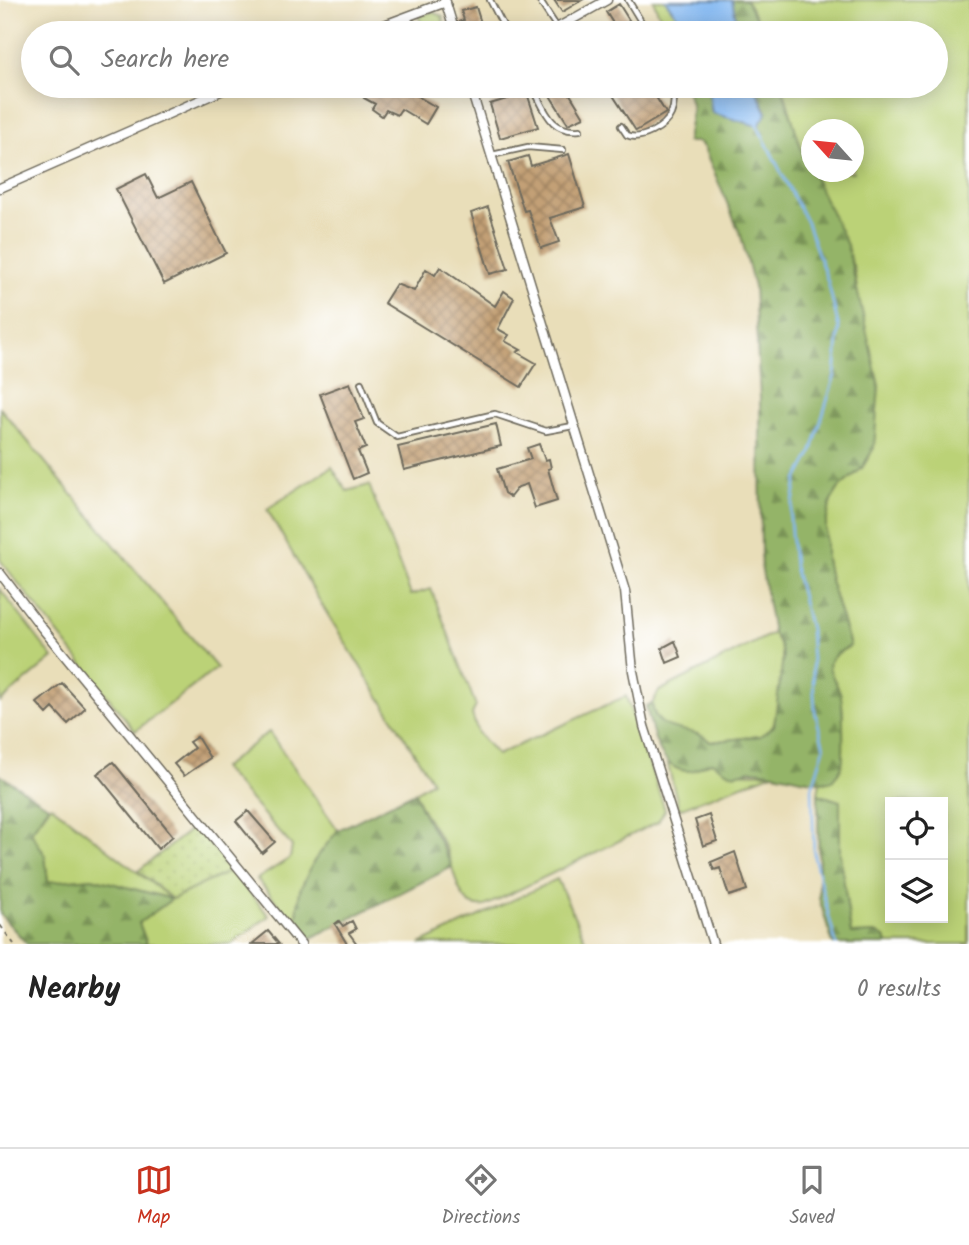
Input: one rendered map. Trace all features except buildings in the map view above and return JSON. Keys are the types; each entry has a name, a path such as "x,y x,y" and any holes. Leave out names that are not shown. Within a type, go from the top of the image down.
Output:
{"street":[{"path":"572,21 607,0"},
{"path":"393,21 447,1 452,21"},
{"path":"0,188 205,98"},
{"path":"474,98 625,591 633,671 644,726 713,944"},
{"path":"0,573 301,944"}],"lane":[{"path":"490,0 501,21"},
{"path":"540,0 553,21"},
{"path":"628,0 641,21"},
{"path":"406,16 410,21"},
{"path":"539,98 555,126 566,132 580,130"},
{"path":"621,126 627,135 640,137 666,122 673,110 673,98"},
{"path":"492,155 528,147 564,150"},
{"path":"361,383 377,424 397,437 495,414 545,431 574,426"}],"path":[{"path":"0,925 14,944"}],"green space":[{"path":"653,0 665,0 681,21 662,21"},
{"path":"732,0 746,0 757,21 736,21"},
{"path":"746,0 969,0 969,944 887,944 885,937 875,933 851,935 840,855 840,802 818,794 820,782 831,781 842,723 841,699 830,678 829,663 835,655 850,646 830,580 826,559 826,523 831,500 839,488 869,458 879,386 862,324 854,268 816,182 864,182 864,119 801,119 801,148 786,98 948,98 948,21 757,21"},
{"path":"432,12 442,16 444,21 420,21 418,16"},
{"path":"689,98 710,98 712,113 767,112 760,98 786,98 801,148 801,182 817,182 847,245 879,386 874,448 862,468 839,488 831,501 826,523 826,559 830,580 850,646 834,656 829,666 840,692 843,730 842,763 839,772 831,781 812,781 753,770 731,773 712,762 691,771 680,770 671,765 658,748 646,706 652,704 655,715 667,726 703,736 710,742 760,736 774,726 783,657 773,633 761,565 760,398 754,287 741,236 704,148 699,142 687,142 692,108"},
{"path":"0,408 217,668 135,731 0,560"},
{"path":"332,467 347,491 369,485 411,595 431,589 476,706 472,714 478,733 497,755 626,696 665,810 658,822 485,906 474,906 466,900 446,849 415,792 432,781 323,607 267,509"},
{"path":"0,589 53,658 0,702"},
{"path":"773,633 781,648 782,661 778,706 770,731 760,736 710,742 660,721 652,704 659,691"},
{"path":"269,732 338,830 314,861 300,890 296,925 257,879 290,858 292,846 222,768"},
{"path":"667,761 683,769 712,762 734,771 773,773 679,809"},
{"path":"0,775 48,806 31,832 45,855 48,882 92,878 172,899 139,923 147,944 27,944 0,914"},
{"path":"415,792 422,811 452,867 307,940 296,925 300,890 314,861 338,830"},
{"path":"818,794 840,801 840,855 851,934 875,933 885,937 887,944 833,944 819,898"},
{"path":"51,805 172,899 92,878 48,882 45,855 31,832"},
{"path":"195,826 232,870 172,899 138,871"},
{"path":"232,870 269,916 231,944 147,944 139,923 172,899"},
{"path":"557,879 587,944 420,944"}],"water":[{"path":"665,0 732,0 736,21 681,21"},
{"path":"710,98 760,98 767,113 758,126 712,113"}],"waterway":[{"path":"756,123 807,223 828,282 839,328 835,375 811,454 797,480 790,520 794,566 810,629 815,711 824,748 812,788 814,857 836,944"}]}
